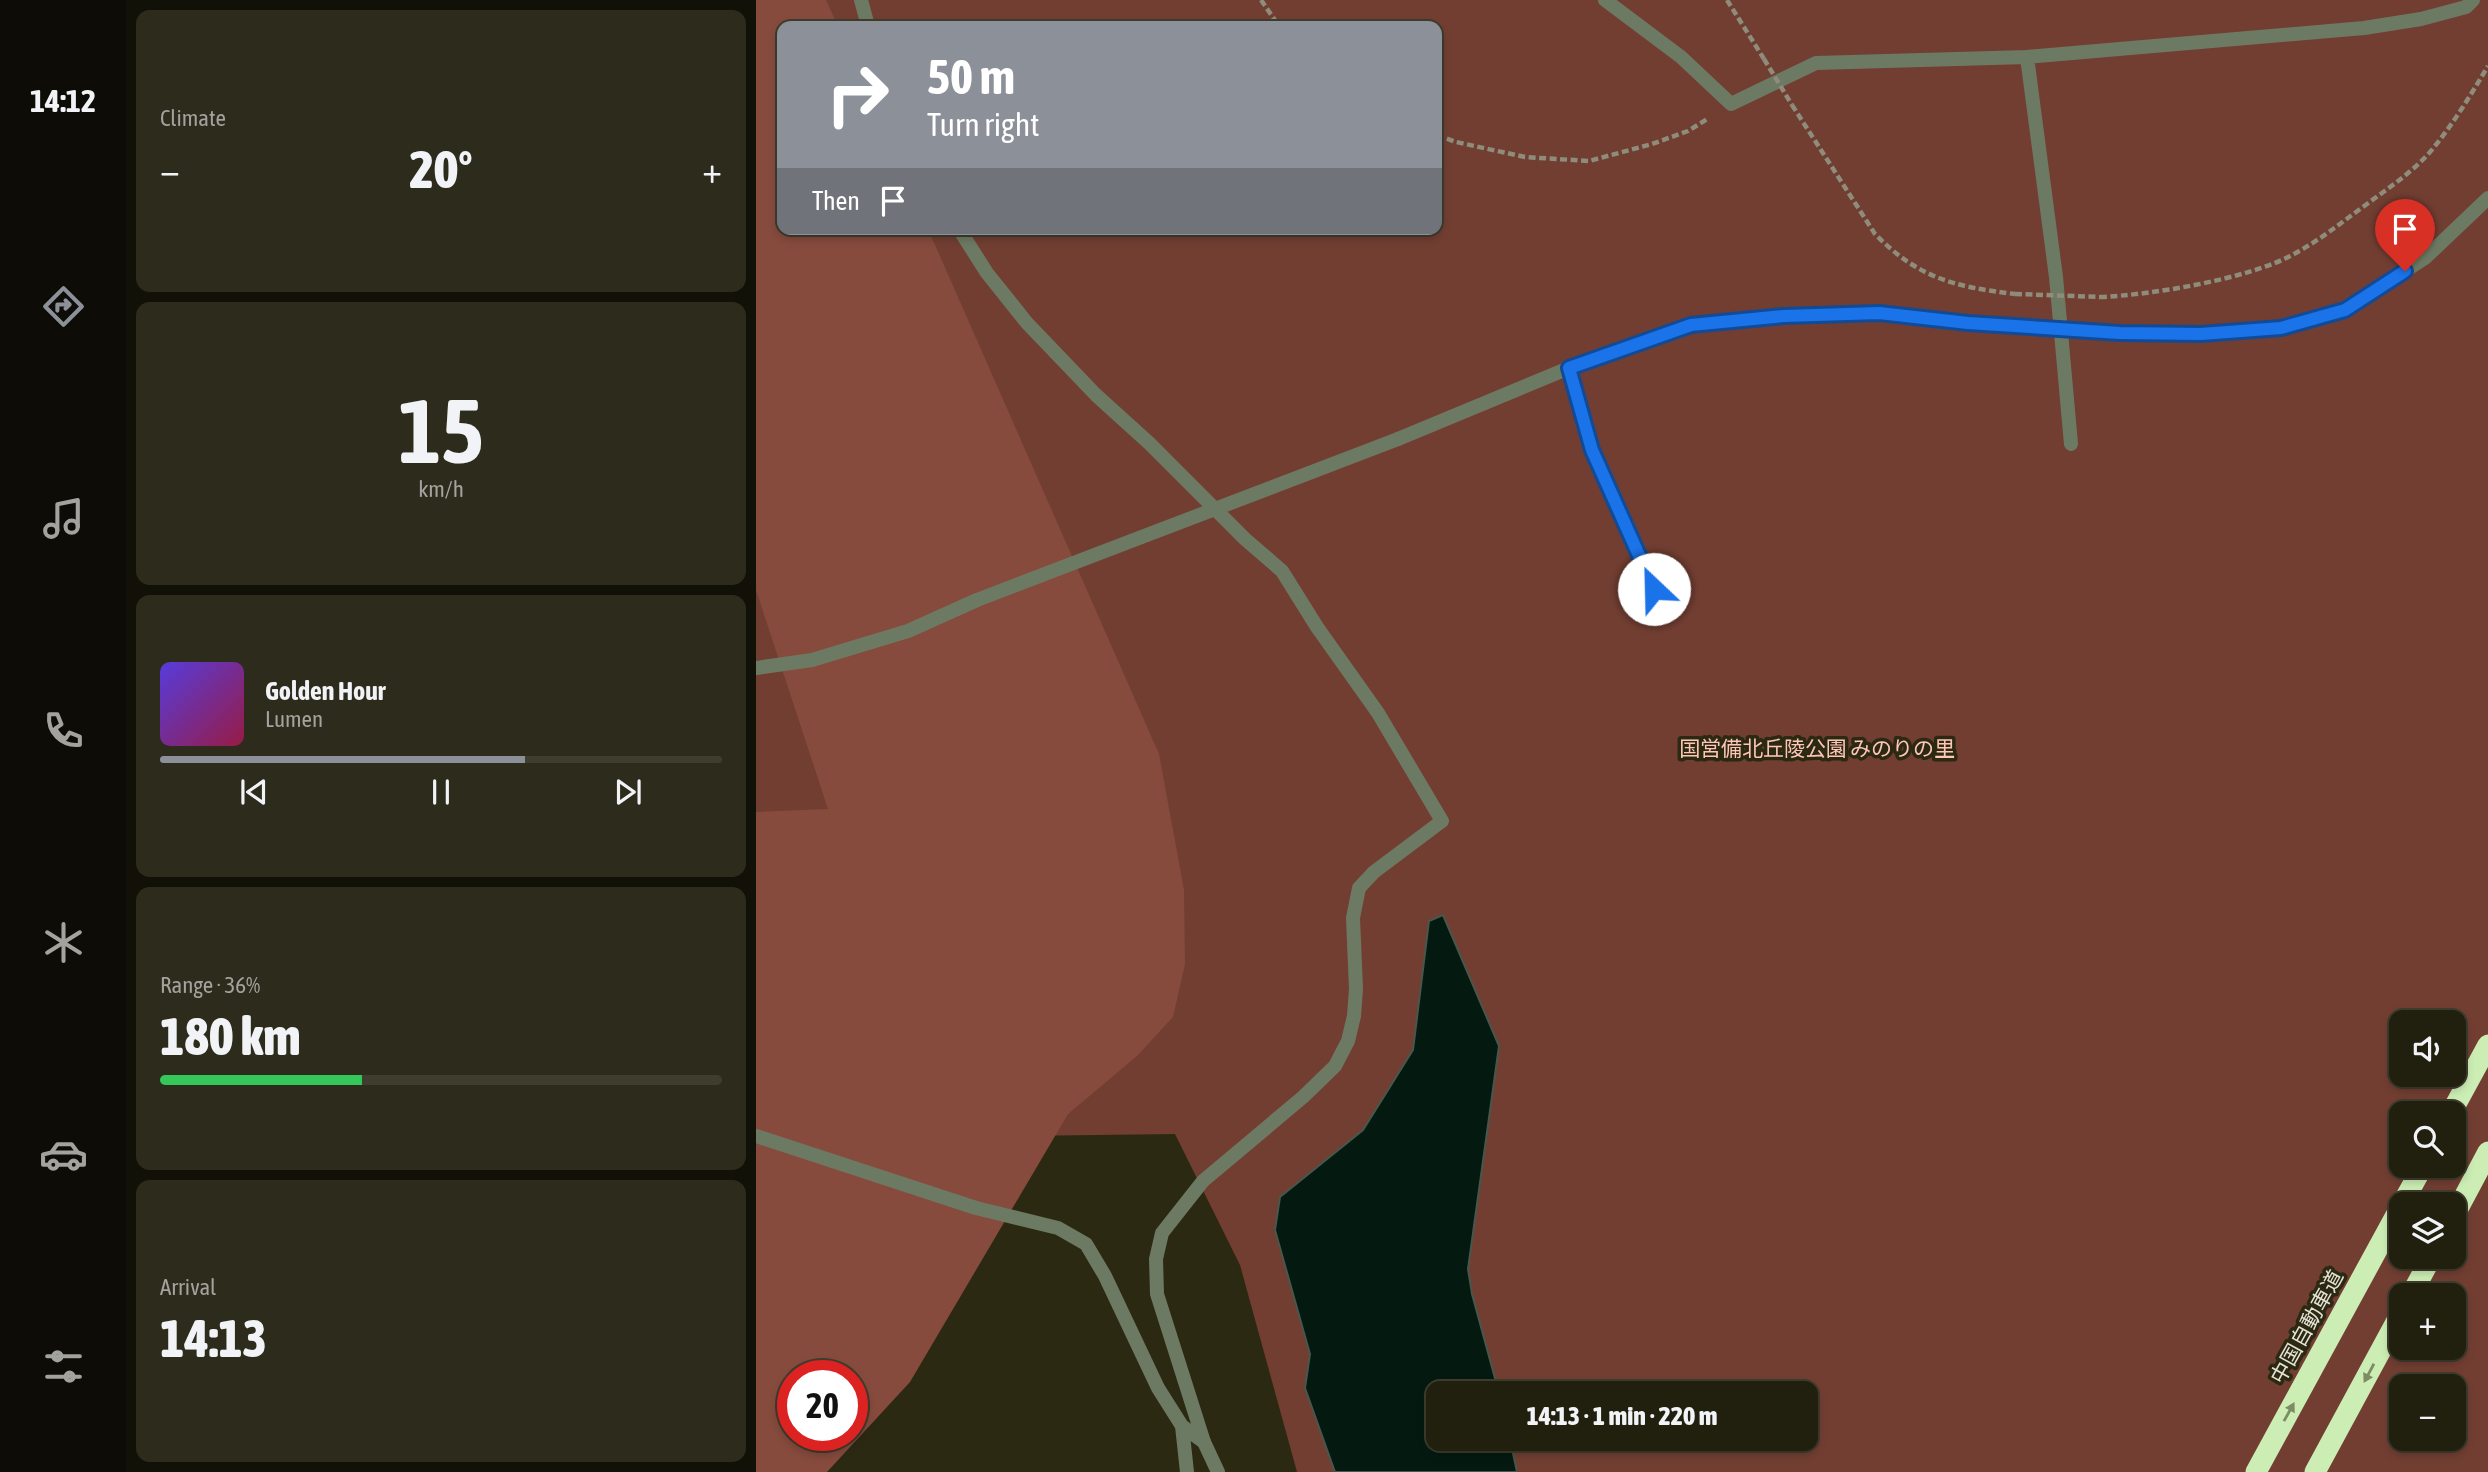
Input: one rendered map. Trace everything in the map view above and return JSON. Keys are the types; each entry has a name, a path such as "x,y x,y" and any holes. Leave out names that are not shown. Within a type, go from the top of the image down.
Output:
{"highway":[{"path":"2458,1101 2488,1045"},
{"path":"2466,1193 2488,1152"},
{"name":"中国自動車道","path":"2256,1472 2389,1229"},
{"path":"2315,1472 2389,1335"}],"street":[{"path":"862,0 866,21"},
{"path":"1605,0 1681,57 1731,104 1816,63 2027,57 2364,28 2421,19 2466,7 2473,0"},
{"path":"2027,57 2056,276 2071,444"},
{"path":"756,668 812,660 908,631 977,600 1398,439 1569,368 1691,325 1784,316 1879,313 2100,332 2201,334 2281,328 2345,310 2425,258 2488,198"},
{"path":"964,235 987,272 1027,323 1096,395 1149,443 1245,539 1282,571 1317,627 1378,713 1442,821 1374,872 1359,888 1353,918 1356,989 1354,1016 1348,1041 1335,1066 1303,1097 1203,1181 1162,1233 1156,1259 1157,1294 1204,1442 1218,1472"},
{"path":"1569,368 1592,450 1654,589"},
{"path":"756,1136 976,1208 1058,1227 1086,1244 1105,1276 1158,1388 1182,1426 1204,1442"},
{"path":"1182,1426 1187,1472"}],"path":[{"path":"1261,0 1276,21"},
{"path":"1727,0 1875,234 1923,273 1979,290 2015,294 2117,296 2218,280 2260,269 2290,257 2412,171 2435,146 2488,66"},
{"path":"1442,137 1525,157 1588,161 1652,144 1688,131 1731,104"}],"green space":[{"name":"国営備北丘陵公園 みのりの里","path":"756,0 2488,0 2488,1472 1297,1472 1240,1265 1175,1134 936,1137 756,1089"}],"shaded area":[{"path":"756,0 826,0 836,21 777,21 777,235 931,235 1159,754 1184,890 1185,964 1173,1017 1137,1056 1068,1114 910,1382 868,1428 868,1360 777,1360 777,1451 846,1451 827,1472 756,1472 756,812 828,809 756,590"},
{"path":"1443,915 1499,1046 1468,1269 1472,1294 1496,1381 1426,1381 1426,1451 1513,1451 1517,1472 1335,1472 1305,1388 1310,1354 1275,1230 1280,1197 1363,1130 1413,1050 1429,921"}],"route":[{"path":"1654,589 1592,450 1569,368 1691,325 1784,316 1879,313 1968,323 2120,333 2201,334 2281,328 2345,310 2405,271"}]}
